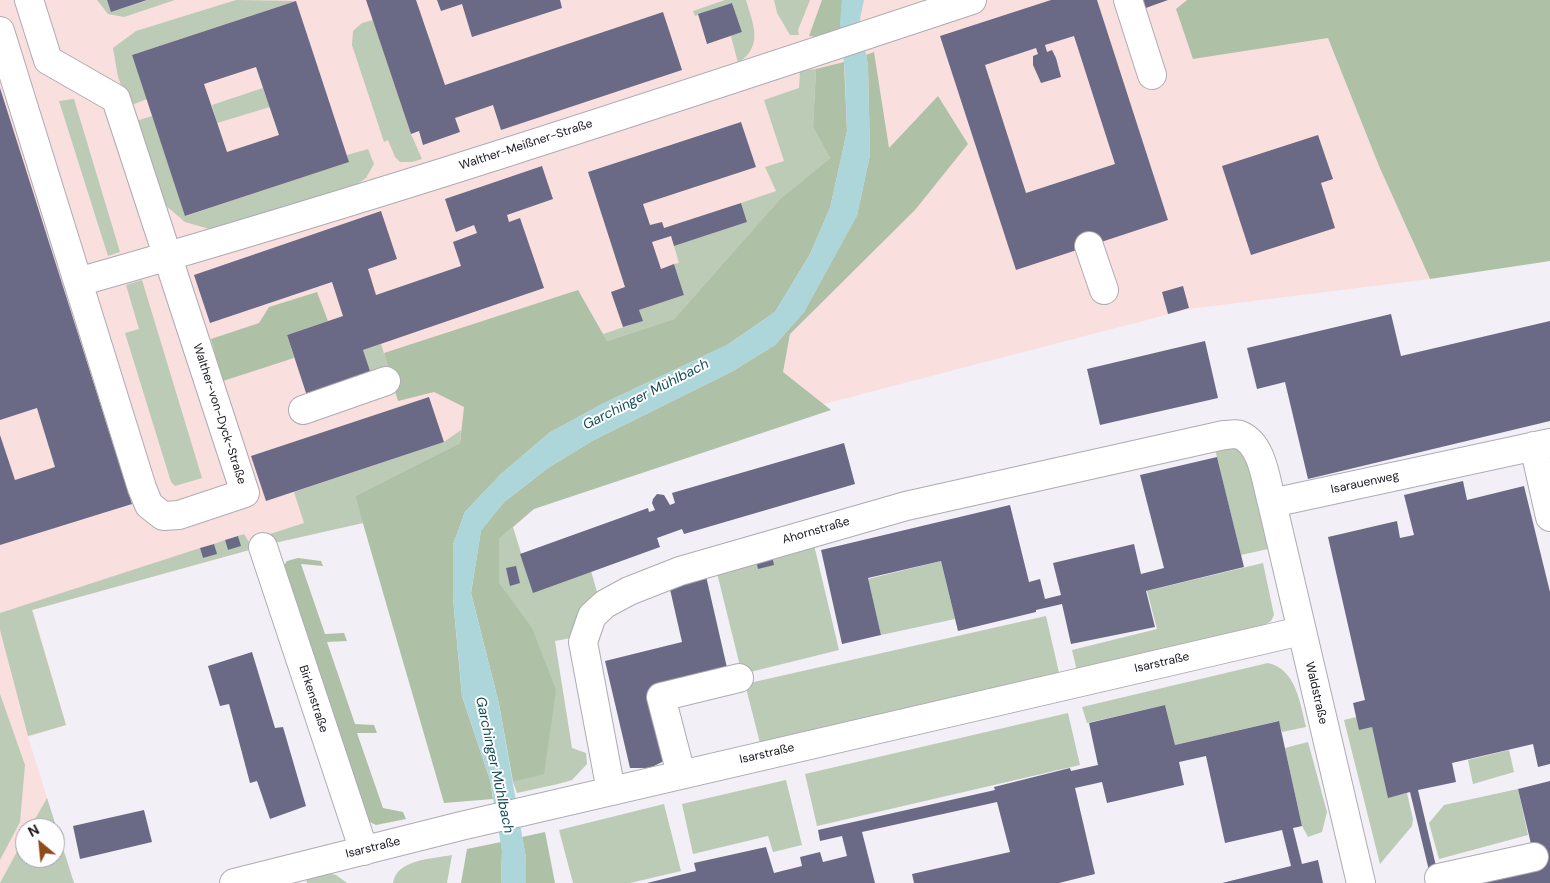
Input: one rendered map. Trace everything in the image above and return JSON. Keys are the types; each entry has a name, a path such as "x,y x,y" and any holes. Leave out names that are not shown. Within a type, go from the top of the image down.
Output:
{"street":[{"name":"Walther-von-Dyck-Straße","path":"0,31 142,488 150,505 163,516 179,515 245,493 116,99 48,60 29,0"},
{"name":"Walther-Meißner-Straße","path":"78,282 167,257 394,187 972,0"},
{"path":"1128,0 1152,75"},
{"path":"1088,246 1104,290"},
{"path":"303,410 386,381"},
{"name":"Ahornstraße","path":"611,791 583,642 592,616 605,604 629,591 723,557 897,508 1224,435 1238,434 1251,442 1259,458 1272,503"},
{"path":"1542,444 1550,517"},
{"name":"Isarauenweg","path":"1272,503 1542,444"},
{"name":"Waldstraße","path":"1272,503 1361,883"},
{"name":"Birkenstraße","path":"263,546 364,850"},
{"name":"Isarstraße","path":"234,883 524,811 1301,631"},
{"path":"681,774 661,698 739,678"},
{"path":"1430,880 1534,857"}],"shaded area":[{"path":"0,0 1323,0 1335,24 1430,279 1189,309 493,490 363,523 278,542 33,610 66,725 28,737 54,818 15,818 15,868 65,868 65,854 74,883 0,883"}],"green space":[{"path":"97,0 107,0 111,12 148,0 175,0 124,17 108,14"},
{"path":"236,0 296,1 132,55 147,99 129,106 118,77 113,48 136,31"},
{"path":"725,0 746,0 753,26 754,42 746,56 738,63 731,36 742,32 732,3 695,16 693,11"},
{"path":"774,0 810,0 798,30 799,35 790,35 777,13"},
{"path":"822,0 842,0 841,30 820,37 809,36"},
{"path":"1187,0 1550,0 1550,261 1430,279 1379,166 1328,38 1193,59 1176,9"},
{"path":"373,20 411,134 422,159 412,162 400,162 395,157 388,140 384,142 352,45 353,31 362,23"},
{"path":"874,52 889,148 938,96 968,144 915,210 790,334 783,372 831,410 534,509 499,539 499,583 532,628 556,690 544,774 513,782 499,704 471,593 481,530 504,502 548,468 592,441 733,371 775,345 804,312 857,215 870,155 868,66 866,55"},
{"path":"844,62 847,131 830,208 810,254 775,312 727,345 602,404 549,433 501,474 465,512 453,545 453,598 462,696 490,780 493,799 444,803 355,496 460,443 464,407 434,392 398,401 384,353 578,290 607,341 674,319 780,199 830,158 813,127 816,69"},
{"path":"816,69 813,127 830,158 780,199 674,319 607,341 603,334 642,321 639,310 684,295 674,264 679,263 674,246 747,222 741,203 776,191 765,167 784,161 764,100 799,88 800,71"},
{"path":"263,88 270,107 217,123 212,105"},
{"path":"74,99 120,252 108,256 59,101"},
{"path":"152,116 186,216 348,162 347,155 368,149 374,164 366,178 357,184 213,230 185,222 164,204 136,121"},
{"path":"142,280 202,478 175,486 171,482 125,333 139,329 126,285"},
{"path":"317,292 328,321 287,335 294,358 223,381 211,339 259,323 269,307"},
{"path":"381,344 391,376 371,375 363,350"},
{"path":"461,430 460,443 355,496 363,523 270,544 267,535 304,523 294,492 444,442"},
{"path":"1228,447 1241,452 1249,463 1268,549 1241,555 1215,449"},
{"path":"513,527 533,592 591,571 599,599 571,638 555,641 572,748 586,753 587,764 572,780 517,793 513,782 544,773 499,583 499,539"},
{"path":"244,534 253,549 32,610 66,725 28,736 0,630 0,613 200,548 203,558 216,554 214,544 225,540 228,550 240,546 238,536"},
{"path":"814,545 839,650 742,674 716,569"},
{"path":"298,558 321,561 323,566 301,564 325,634 344,633 347,641 327,642 355,724 374,725 377,733 357,733 383,808 403,812 406,819 376,825 368,821 282,568 287,561"},
{"path":"941,561 955,619 881,635 868,579"},
{"path":"1263,563 1274,615 1271,621 1263,626 1077,671 1072,650 1157,629 1147,591"},
{"path":"1046,616 1060,677 762,751 745,684"},
{"path":"1268,663 1277,666 1291,680 1299,698 1306,727 1282,732 1278,721 1175,745 1165,705 1087,723 1082,707"},
{"path":"0,694 25,765 20,818 15,818 15,832 0,860"},
{"path":"1068,713 1080,765 817,826 805,774"},
{"path":"1356,717 1372,727 1389,797 1407,793 1413,819 1412,826 1380,864 1344,720"},
{"path":"1308,742 1327,812 1322,832 1308,837 1302,826 1285,748"},
{"path":"1509,750 1514,772 1473,784 1468,760"},
{"path":"786,780 802,845 773,852 768,836 693,854 682,804"},
{"path":"1518,789 1528,835 1439,859 1429,823 1444,805"},
{"path":"47,798 53,818 36,818"},
{"path":"664,804 681,871 630,883 573,883 559,830"},
{"path":"545,832 555,883 526,883 526,858 522,837"},
{"path":"501,842 501,883 461,883 467,849"},
{"path":"15,855 15,868 65,868 65,855 74,883 0,883"},
{"path":"452,855 447,883 393,883 401,869 408,865 426,859"},
{"path":"323,872 336,875 347,883 307,883 305,875"}],"water":[{"name":"Garchinger Mühlbach","path":"842,0 864,0 860,19 868,66 870,155 857,216 804,312 775,345 733,371 592,441 548,468 504,502 481,531 471,593 499,704 526,858 526,883 501,883 502,851 490,780 462,696 453,598 453,545 465,512 501,474 549,433 602,404 727,345 775,312 810,254 830,208 847,131 845,74 840,22"}],"building":[{"path":"107,0 147,0 111,12"},
{"path":"366,0 416,0 445,85 663,12 682,70 501,130 493,105 455,118 460,132 423,145 419,131 411,134"},
{"path":"437,0 560,0 562,8 472,37 462,4 441,11"},
{"path":"1051,0 1097,0 1168,220 1016,270 940,36","holes":["1074,36 1115,164 1026,193 985,65 1036,48 1038,54 1033,56 1033,65 1041,83 1061,77 1056,58 1052,50 1047,52 1045,45"]},
{"path":"1140,0 1168,0 1143,9"},
{"path":"296,1 349,162 185,216 132,55","holes":["256,67 279,135 227,152 204,84"]},
{"path":"732,3 742,32 707,44 698,14"},
{"path":"0,88 132,504 0,545 0,435 15,480 55,467 37,408 0,420"},
{"path":"741,122 756,167 643,204 650,225 662,222 664,228 741,203 747,222 674,246 671,236 652,242 661,269 674,264 684,295 639,310 643,321 623,327 611,292 625,287 588,172"},
{"path":"1318,135 1333,179 1321,183 1335,228 1251,255 1222,166"},
{"path":"542,166 553,199 507,215 509,222 520,218 544,288 363,350 371,374 307,396 287,335 343,316 332,282 210,323 194,275 381,211 397,259 368,269 376,295 461,266 453,242 477,233 474,225 456,232 445,199"},
{"path":"1183,286 1189,308 1168,314 1162,292"},
{"path":"1391,314 1401,356 1550,321 1550,421 1308,479 1285,382 1257,389 1247,348"},
{"path":"1205,341 1218,398 1100,425 1087,369"},
{"path":"429,397 444,442 266,501 251,456"},
{"path":"844,443 855,484 684,534 682,529 657,538 660,547 533,593 520,554 648,508 649,512 655,510 652,503 657,494 664,495 670,505 675,503 672,493"},
{"path":"1217,457 1244,567 1146,591 1155,627 1071,644 1062,604 958,631 941,561 868,578 881,635 842,644 821,550 1010,505 1029,582 1040,579 1045,599 1061,595 1053,563 1134,544 1141,574 1164,568 1140,475"},
{"path":"1463,481 1467,500 1524,486 1550,592 1550,764 1538,767 1533,744 1452,763 1456,782 1418,790 1440,883 1432,883 1410,792 1388,798 1372,727 1359,730 1353,703 1365,700 1328,537 1397,521 1400,538 1414,535 1404,495"},
{"path":"238,536 241,546 228,550 225,540"},
{"path":"214,544 217,554 203,558 200,548"},
{"path":"772,556 774,565 758,569 756,560"},
{"path":"516,566 520,583 510,586 506,568"},
{"path":"706,576 728,672 652,690 668,759 650,768 630,768 605,661 682,642 669,585"},
{"path":"252,652 275,728 283,727 306,806 270,819 257,781 250,783 229,704 220,706 208,666"},
{"path":"1165,705 1175,745 1279,721 1302,826 1293,828 1302,864 1318,860 1323,883 1222,883 1291,866 1282,830 1225,843 1206,756 1179,762 1184,785 1107,803 1102,782 1075,788 1095,874 1059,883 914,883 912,874 1010,852 997,802 862,832 875,883 647,883 696,871 694,863 766,847 774,873 802,866 800,857 820,852 823,862 847,856 842,836 820,841 818,830 995,790 994,787 1070,768 1071,771 1098,765 1089,723"},
{"path":"1550,781 1550,883 1463,883 1536,865 1518,789"},
{"path":"144,810 152,842 80,859 73,826"}]}
